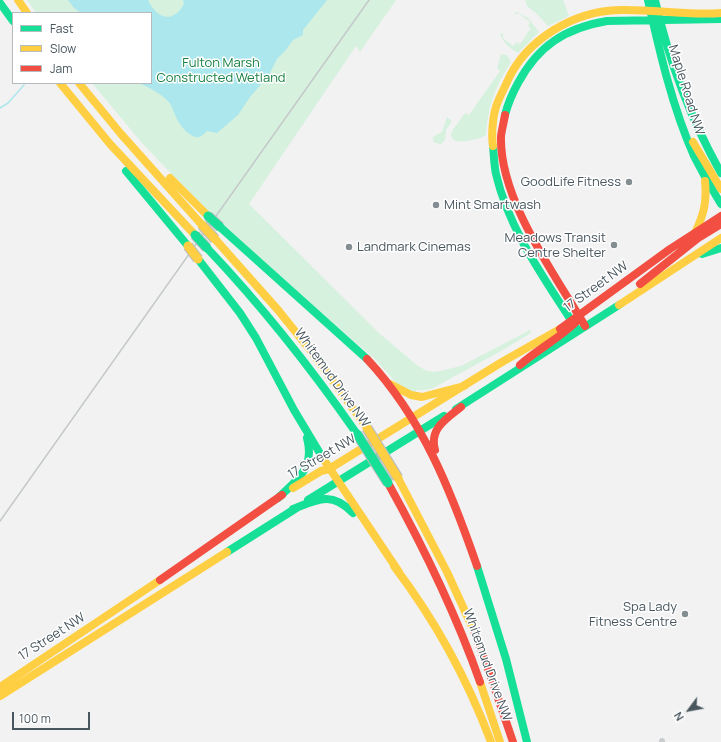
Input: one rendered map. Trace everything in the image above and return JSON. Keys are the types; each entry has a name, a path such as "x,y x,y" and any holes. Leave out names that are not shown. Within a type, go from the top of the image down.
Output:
{"main road":[{"path":"18,0 26,12"},
{"name":"Maple Road NW","path":"648,0 686,103 711,156 721,173"},
{"name":"Maple Road NW","path":"655,0 655,16 674,102 686,138 704,176 721,204"},
{"path":"0,3 12,20"},
{"path":"577,324 521,238 504,201 494,167 491,143 496,105 502,89 515,66 528,51 549,33 563,25 597,13 612,10 655,16 721,19"},
{"path":"655,16 721,13"},
{"name":"Whitemud Drive NW","path":"61,84 110,144 238,280 292,345 357,434 388,483 419,539 459,625 485,695 500,742"},
{"name":"Whitemud Drive NW","path":"80,84 278,310 311,351 367,428 398,478 429,534 452,581 473,629 498,694 513,742"},
{"path":"90,97 208,216 368,360 387,383 412,418 438,464 470,547 496,622 527,742"},
{"path":"674,102 697,148 721,188"},
{"path":"77,105 113,155 188,246 240,313 256,338 294,410 329,469 399,572"},
{"path":"695,233 702,219 707,200 704,176"},
{"name":"17 Street NW","path":"0,696 293,509 497,385 531,355 577,324 637,272 721,216"},
{"path":"613,308 698,238 721,224"},
{"name":"17 Street NW","path":"0,687 145,591 221,536 321,471 329,469 464,386 577,324 613,308 721,238"},
{"path":"688,259 721,248"},
{"path":"387,383 412,395 422,397 464,386"},
{"path":"438,464 433,437 439,426 461,407"},
{"path":"278,498 300,477 309,458 310,448 294,410"},
{"path":"293,509 321,498 333,498 340,501 348,508 425,607 458,666 491,742"}],"green space":[{"name":"Fulton Marsh Constructed Wetland","path":"27,0 396,0 360,52 356,46 249,204 380,334 418,366 427,371 435,372 461,366 530,330 531,333 433,388 416,390 415,393 399,386 375,359 294,289 200,204 142,143 93,84 152,84 152,12 35,12"},
{"path":"525,0 563,0 569,16 548,26 527,6"},
{"path":"517,12 528,18 539,32 518,53 507,45 500,34 503,33 503,38 513,46 517,42 520,44 531,28 528,26 530,22 518,13 515,15"},
{"path":"501,54 507,55 511,62 493,97 488,116 486,135 466,141 454,140 451,136 452,131 465,113 469,115 500,71 497,68"},
{"path":"447,117 452,121 446,130 445,140 441,144 435,143 433,137 442,132"}],"water":[{"path":"68,0 148,0 160,15 170,17 180,10 184,4 183,0 327,0 303,30 303,35 293,40 277,59 269,75 250,97 238,115 217,133 207,131 199,137 193,136 187,132 177,119 168,101 155,91 141,84 152,84 152,12 80,12 74,8"}],"waterway":[{"path":"0,108 8,103 24,85"}],"railway":[{"path":"0,521 369,0"}],"traffic: fast":[{"path":"648,0 662,59 679,118 694,156 721,204"},
{"path":"655,0 667,45 690,110 721,173"},
{"path":"0,3 12,20"},
{"path":"505,115 507,106 518,83 534,59 554,41 578,28 607,21 721,19"},
{"path":"493,146 494,164 502,195 519,236 530,256 578,331"},
{"path":"126,171 188,246"},
{"path":"208,216 220,227"},
{"path":"220,227 367,359"},
{"path":"195,235 207,248"},
{"path":"207,248 247,292 285,338 322,385 357,434"},
{"path":"702,254 721,248"},
{"path":"198,259 240,313 256,338 294,410 324,460"},
{"path":"456,409 619,305"},
{"path":"308,500 444,416"},
{"path":"357,434 388,483"},
{"path":"278,498 298,479 307,465 309,457 307,438"},
{"path":"293,509 317,500 331,499 345,506 353,513"},
{"path":"227,552 298,507"},
{"path":"477,566 506,659 527,742"}],"traffic: slow":[{"path":"18,0 26,12"},
{"path":"493,146 492,131 494,113 507,82 515,67 526,53 553,30 586,16 620,10 696,14 721,13"},
{"path":"61,84 110,144 195,235"},
{"path":"80,84 121,134 202,225"},
{"path":"693,142 721,189"},
{"path":"170,178 208,216"},
{"path":"695,233 701,220 704,208 706,195 705,181"},
{"path":"202,225 215,239"},
{"path":"619,305 721,238"},
{"path":"215,239 278,310 311,351 367,428"},
{"path":"188,246 198,259"},
{"path":"293,488 321,471 329,469 502,362 560,329"},
{"path":"390,384 411,395 422,397 464,386"},
{"path":"367,428 398,478"},
{"path":"324,460 399,572"},
{"path":"398,478 447,572 474,631"},
{"path":"0,696 227,552"},
{"path":"394,566 423,607 449,650 461,672 491,742"},
{"path":"0,687 160,580"},
{"path":"480,682 500,742"}],"traffic: jam":[{"path":"505,115 501,136 503,160 509,185 531,235 585,326"},
{"path":"560,329 670,249 721,216"},
{"path":"640,284 698,238 721,224"},
{"path":"520,365 577,321"},
{"path":"367,359 387,382 420,431 446,483 477,566"},
{"path":"435,450 434,436 440,425 461,407"},
{"path":"388,483 438,580 460,630 480,682"},
{"path":"160,580 282,495"},
{"path":"474,631 513,742"}],"place":[{"name":"GoodLife Fitness","path":"629,182"},
{"name":"Mint Smartwash","path":"436,205"},
{"name":"Meadows Transit Centre Shelter","path":"614,245"},
{"name":"Landmark Cinemas","path":"349,247"},
{"name":"Spa Lady Fitness Centre","path":"685,614"}]}
